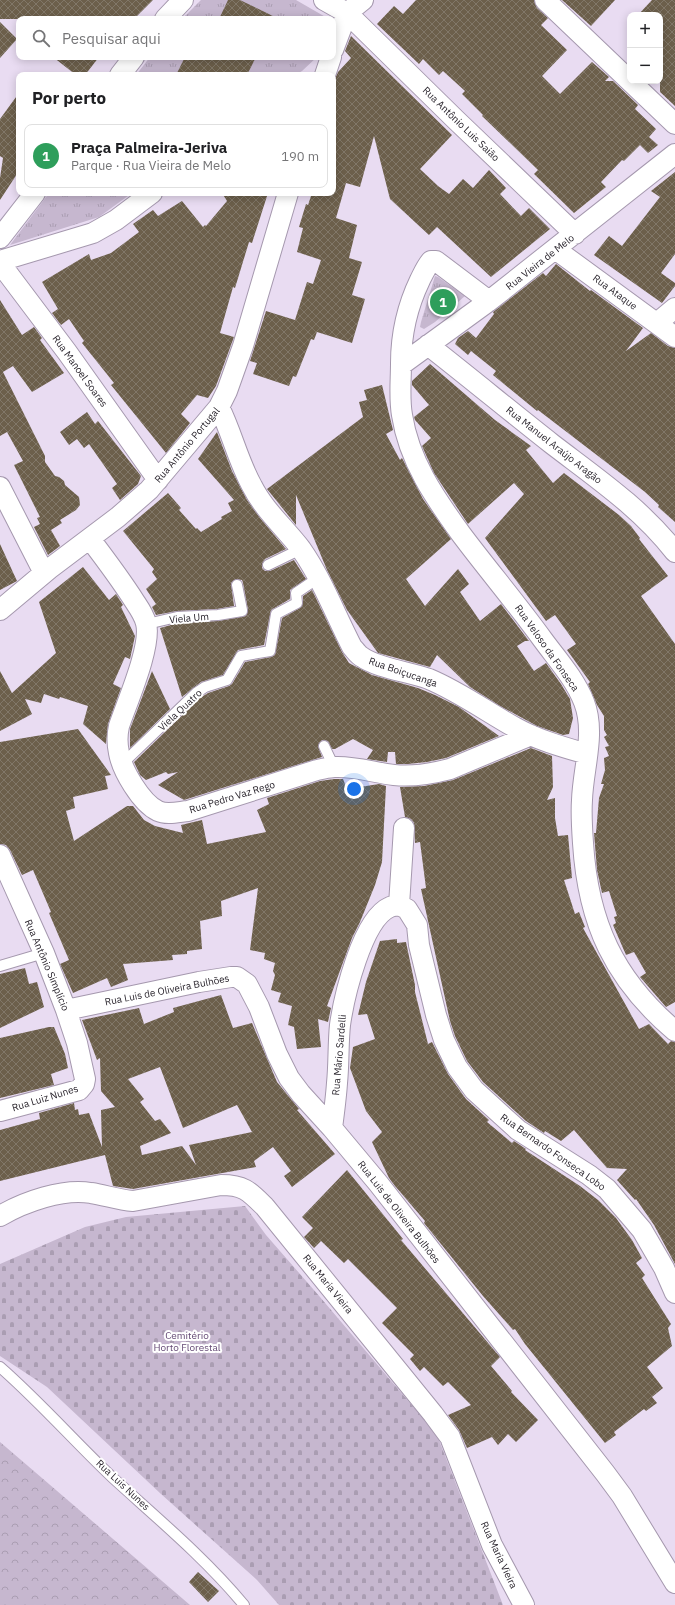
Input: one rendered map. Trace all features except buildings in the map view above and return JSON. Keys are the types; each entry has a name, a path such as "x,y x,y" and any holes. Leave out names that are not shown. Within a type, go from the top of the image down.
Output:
{"street":[{"path":"169,16 183,0"},
{"name":"Rua Antônio Luis Saião","path":"324,0 347,13 575,234"},
{"path":"336,40 347,13 363,0"},
{"path":"545,0 675,124"},
{"path":"122,72 132,60"},
{"name":"Rua Vieira de Melo","path":"401,365 490,301 675,154"},
{"path":"0,238 33,196"},
{"path":"0,262 93,233 116,220 148,196"},
{"name":"Rua Antônio Portugal","path":"0,610 44,573 90,539 123,512 158,480 219,407 227,391 243,346 287,196"},
{"name":"Rua Ataque","path":"555,249 657,322 675,337"},
{"name":"Rua Veloso da Fonseca","path":"490,301 436,261 431,261 427,266 412,297 402,336 400,389 402,416 416,465 433,495 534,628 584,701 589,728 582,800 582,821 585,869 596,920 620,971 650,1009 675,1031"},
{"name":"Rua Manoel Soares","path":"0,262 67,352 158,480"},
{"path":"657,322 675,308"},
{"name":"Rua Manuel Araújo Aragão","path":"428,345 539,434 624,499 661,534 675,552"},
{"name":"Rua Boiçucanga","path":"219,407 232,435 251,485 257,496 301,549 318,578 352,647 355,658 409,672 429,679 452,690 516,728 531,735 587,754"},
{"path":"0,487 44,573"},
{"path":"90,539 122,581 147,624"},
{"name":"Rua Pedro Vaz Rego","path":"147,624 145,650 119,726 117,738 122,764 140,794 157,810 168,813 188,811 317,770 334,767 345,767 396,775 424,775 450,769 531,735"},
{"path":"399,905 404,828"},
{"name":"Rua Antônio Simplício","path":"0,855 44,954 66,1010 77,1043 85,1079"},
{"name":"Rua Mário Sardelli","path":"332,1128 338,1083 340,1025 359,951 372,924 389,907 399,905"},
{"name":"Rua Bernardo Fonseca Lobo","path":"399,905 407,909 417,925 436,1016 444,1040 457,1067 474,1090 518,1130 589,1175 607,1189 642,1230 664,1268 675,1294"},
{"name":"Rua Luis de Oliveira Bulhões","path":"66,1010 198,982 231,977 237,977 247,984 252,990 277,1054 289,1078 300,1094 332,1128 378,1184 605,1473 622,1496 675,1583"},
{"name":"Rua Luiz Nunes","path":"0,1111 79,1090 84,1084 85,1079"},
{"name":"Rua Maria Vieira","path":"0,1216 11,1210 61,1192 91,1193 118,1200 133,1201 221,1184 234,1184 244,1188 265,1207 450,1437 492,1545 524,1605"}],"lane":[{"path":"268,565 301,549"},
{"name":"Viela Quatro","path":"122,764 196,693 205,687 227,680 241,656 270,651 276,614 296,603 296,593 318,578"},
{"name":"Viela Um","path":"147,624 177,617 233,613 242,610 236,585"},
{"path":"324,746 334,767"},
{"path":"0,966 44,954"},
{"name":"Rua Luis Nunes","path":"0,1367 27,1391 112,1477 196,1553 244,1605"}],"green space":[{"path":"201,0 296,0 324,16 185,16"},
{"path":"148,60 314,60 300,72 138,72"},
{"path":"47,196 128,196 99,217 10,245"},
{"path":"435,276 465,296 435,322 424,329 420,327 421,322"},
{"name":"Cemitério Horto Florestal","path":"245,1206 266,1235 437,1435 503,1605 279,1605 257,1580 161,1494 47,1387 0,1356 0,1264 85,1227 126,1217"},
{"path":"0,1442 190,1605 0,1605"}],"place":[{"name":"Praça Palmeira-Jeriva","path":"443,302"}]}
